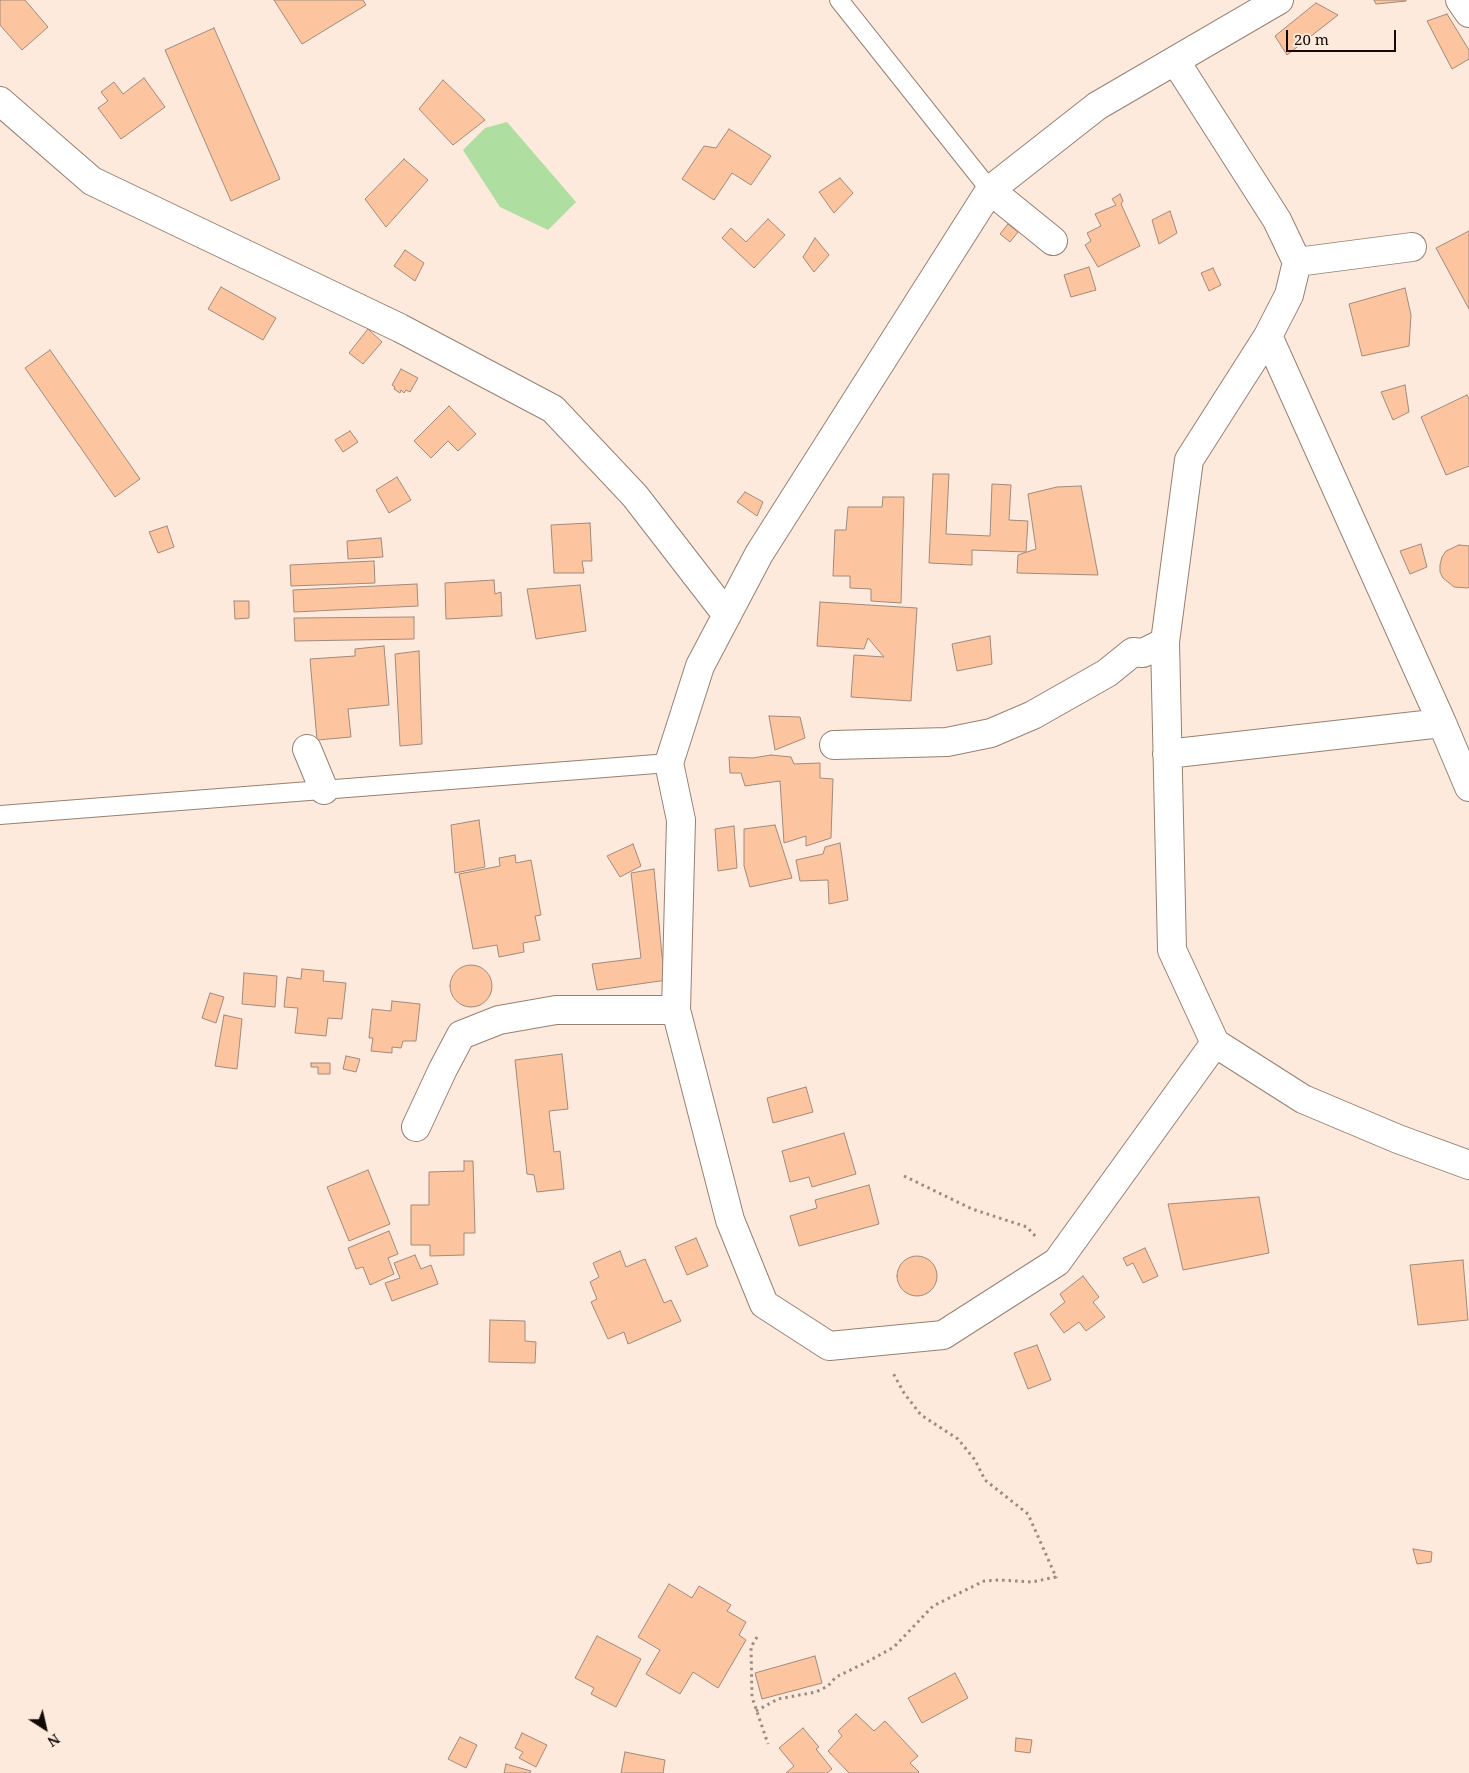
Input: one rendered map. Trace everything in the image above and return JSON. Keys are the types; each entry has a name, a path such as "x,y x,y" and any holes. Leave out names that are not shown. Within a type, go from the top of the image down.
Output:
{"street":[{"path":"1215,1043 1057,1262 944,1335 829,1346 764,1304 730,1220 676,1010 681,820 669,763 700,666 759,554 990,190 1097,106 1176,62 1279,0"},
{"path":"1460,0 1469,13"},
{"path":"1176,62 1277,220 1297,262 1289,295 1268,336 1190,460 1165,642 1172,950 1215,1043 1303,1099 1398,1139 1469,1165"},
{"path":"0,101 92,182 400,328 553,410 635,496 727,615"},
{"path":"990,190 1053,241"},
{"path":"1297,262 1412,247"},
{"path":"1268,336 1469,787"},
{"path":"834,744 947,742 991,733 1033,715 1107,673 1133,652 1143,654 1165,642"},
{"path":"1168,754 1442,723"},
{"path":"307,749 324,790"},
{"path":"416,1127 461,1035 499,1020 556,1010 676,1010"}],"lane":[{"path":"839,0 990,190"},
{"path":"0,816 669,763"}],"path":[{"path":"904,1176 972,1209 1026,1227 1057,1262"},
{"path":"756,1711 778,1699 816,1692 828,1686 836,1677 894,1646 933,1606 984,1581 1032,1582 1056,1577 1028,1514 985,1480 975,1460 958,1440 921,1415 904,1393 876,1341"},
{"path":"757,1637 751,1647 752,1697 768,1744"}],"green space":[{"path":"507,122 576,202 548,230 500,207 463,150 485,128"}],"building":[{"path":"0,0 25,0 48,27 22,50 0,25"},
{"path":"274,0 363,0 366,5 302,44"},
{"path":"1374,0 1406,0 1406,1 1376,4"},
{"path":"1316,3 1338,15 1287,55 1275,36"},
{"path":"1447,14 1469,50 1469,59 1452,69 1427,21"},
{"path":"214,28 280,179 231,201 165,50"},
{"path":"144,78 165,107 121,139 98,108 108,101 101,92 114,82 123,94"},
{"path":"443,80 485,120 453,145 419,109"},
{"path":"729,129 771,156 751,185 732,173 714,200 682,179 704,146 716,148"},
{"path":"404,159 428,180 386,227 365,199"},
{"path":"840,178 853,193 834,213 819,192"},
{"path":"1120,194 1123,201 1121,204 1140,246 1098,267 1085,245 1091,241 1087,233 1101,226 1095,214 1116,205 1112,199"},
{"path":"1170,211 1177,233 1159,244 1152,220"},
{"path":"768,219 785,235 754,268 722,238 731,228 746,242"},
{"path":"1008,224 1018,232 1010,242 1000,234"},
{"path":"1469,231 1469,309 1436,248"},
{"path":"815,238 829,255 814,272 803,257"},
{"path":"405,250 424,263 415,281 394,266"},
{"path":"1089,267 1096,290 1071,297 1064,275"},
{"path":"1213,268 1221,285 1209,291 1201,273"},
{"path":"221,287 276,318 263,340 208,309"},
{"path":"1405,288 1411,315 1409,346 1362,356 1349,304"},
{"path":"368,329 382,342 363,364 349,353"},
{"path":"50,350 140,479 115,497 25,368"},
{"path":"401,369 418,378 410,392 406,390 404,393 401,390 400,393 392,385"},
{"path":"1405,385 1409,412 1393,420 1381,392"},
{"path":"1467,395 1469,399 1469,466 1446,475 1421,417"},
{"path":"449,406 476,434 458,451 448,441 431,458 414,441"},
{"path":"350,431 358,442 343,452 335,440"},
{"path":"933,474 949,474 946,534 990,536 992,484 1011,485 1009,520 1028,521 1026,552 972,550 972,565 929,563"},
{"path":"397,477 411,500 389,513 376,490"},
{"path":"1081,486 1098,575 1017,573 1018,555 1036,549 1028,494 1057,487"},
{"path":"745,492 763,502 757,516 737,502"},
{"path":"883,497 904,497 901,603 871,601 871,589 850,588 850,576 833,576 835,530 846,530 848,507 882,507"},
{"path":"590,523 592,561 582,561 584,573 554,573 551,525"},
{"path":"167,526 174,547 158,553 149,532"},
{"path":"381,538 383,557 348,559 347,541"},
{"path":"1421,544 1427,567 1410,574 1400,551"},
{"path":"1459,545 1469,546 1468,588 1454,587 1443,578 1440,572 1442,557 1446,551"},
{"path":"374,561 375,583 291,586 290,565"},
{"path":"494,580 495,594 501,592 502,616 446,619 445,583"},
{"path":"417,584 418,606 294,612 293,590"},
{"path":"580,585 586,631 536,639 527,589"},
{"path":"234,601 249,601 249,618 235,619"},
{"path":"820,602 917,608 911,701 851,697 854,655 884,657 868,638 864,649 817,646"},
{"path":"414,617 414,639 295,641 294,618"},
{"path":"990,636 992,664 957,671 952,644"},
{"path":"384,646 389,705 348,709 351,737 317,740 310,659 355,656 355,649"},
{"path":"419,651 422,744 400,746 395,654"},
{"path":"769,716 800,717 805,738 775,750"},
{"path":"771,755 791,757 794,764 820,763 820,778 833,779 831,838 806,846 806,836 784,843 780,781 745,786 741,773 730,773 729,757 753,758"},
{"path":"479,820 485,867 455,873 451,825"},
{"path":"775,825 792,878 750,887 744,866 744,829"},
{"path":"734,826 737,868 718,871 715,829"},
{"path":"840,843 848,900 829,904 828,880 800,881 796,860 823,854 825,847"},
{"path":"633,844 641,866 620,877 607,856"},
{"path":"515,855 516,863 531,860 541,915 535,916 540,940 523,943 524,952 499,957 497,945 473,949 459,874 500,866 499,858"},
{"path":"654,869 662,956 667,980 597,990 592,964 641,958 631,873"},
{"path":"475,965 483,968 489,974 492,986 489,998 483,1004 467,1007 459,1004 453,998 450,982 453,974 459,968"},
{"path":"302,969 324,971 323,981 346,983 342,1019 328,1018 326,1036 295,1033 298,1008 284,1007 287,977 301,979"},
{"path":"244,973 277,976 275,1007 242,1004"},
{"path":"210,993 224,997 216,1023 202,1018"},
{"path":"392,1001 420,1004 416,1041 403,1041 401,1048 392,1047 392,1053 371,1051 373,1038 369,1038 372,1009 391,1011"},
{"path":"224,1015 242,1019 237,1069 215,1066"},
{"path":"562,1054 568,1109 549,1111 554,1152 560,1151 564,1189 537,1192 534,1175 527,1174 515,1060"},
{"path":"346,1056 360,1059 356,1072 343,1069"},
{"path":"311,1063 330,1063 330,1074 318,1074 318,1067 311,1067"},
{"path":"806,1087 813,1112 773,1123 767,1098"},
{"path":"844,1133 856,1174 812,1187 809,1177 790,1182 782,1151"},
{"path":"464,1161 473,1161 475,1233 464,1233 464,1255 430,1256 430,1245 411,1245 411,1205 429,1205 429,1172 464,1171"},
{"path":"368,1170 390,1224 349,1241 327,1187"},
{"path":"869,1185 879,1224 799,1246 790,1216 817,1208 815,1200"},
{"path":"1259,1197 1269,1253 1183,1270 1168,1204"},
{"path":"389,1231 398,1254 388,1258 394,1274 370,1285 363,1267 356,1269 348,1248"},
{"path":"696,1238 708,1266 687,1275 675,1247"},
{"path":"1145,1248 1158,1276 1143,1283 1133,1263 1127,1266 1123,1258"},
{"path":"620,1251 626,1267 645,1259 664,1303 671,1300 681,1321 628,1344 624,1332 608,1339 591,1302 597,1299 590,1282 599,1277 593,1263"},
{"path":"415,1255 421,1269 431,1265 438,1284 392,1301 385,1283 400,1278 394,1263"},
{"path":"917,1256 931,1262 937,1276 931,1290 917,1296 903,1290 897,1276 903,1262"},
{"path":"1463,1260 1468,1320 1418,1325 1410,1265"},
{"path":"1083,1276 1099,1297 1093,1302 1105,1317 1086,1331 1079,1322 1064,1333 1050,1314 1065,1302 1060,1294"},
{"path":"490,1320 525,1321 525,1341 536,1342 535,1363 489,1362"},
{"path":"1037,1345 1051,1380 1028,1389 1014,1353"},
{"path":"1413,1549 1432,1552 1431,1562 1417,1564"},
{"path":"669,1584 692,1598 699,1586 731,1605 727,1611 746,1622 739,1635 746,1640 718,1688 693,1672 680,1694 646,1674 660,1650 638,1637"},
{"path":"597,1636 641,1659 616,1707 591,1694 594,1688 575,1678"},
{"path":"815,1656 822,1683 762,1699 755,1673"},
{"path":"955,1673 968,1698 922,1723 908,1698"},
{"path":"856,1714 874,1731 885,1721 918,1756 910,1763 919,1772 849,1773 828,1751 842,1736 838,1731"},
{"path":"803,1728 819,1747 816,1749 832,1769 827,1773 786,1773 794,1766 779,1748"},
{"path":"522,1733 547,1745 536,1767 519,1758 523,1752 515,1748"},
{"path":"460,1737 477,1745 466,1768 448,1759"},
{"path":"1016,1738 1032,1740 1030,1753 1015,1751"},
{"path":"625,1752 665,1760 663,1773 621,1773"},
{"path":"506,1764 531,1771 530,1773 504,1773"}]}
